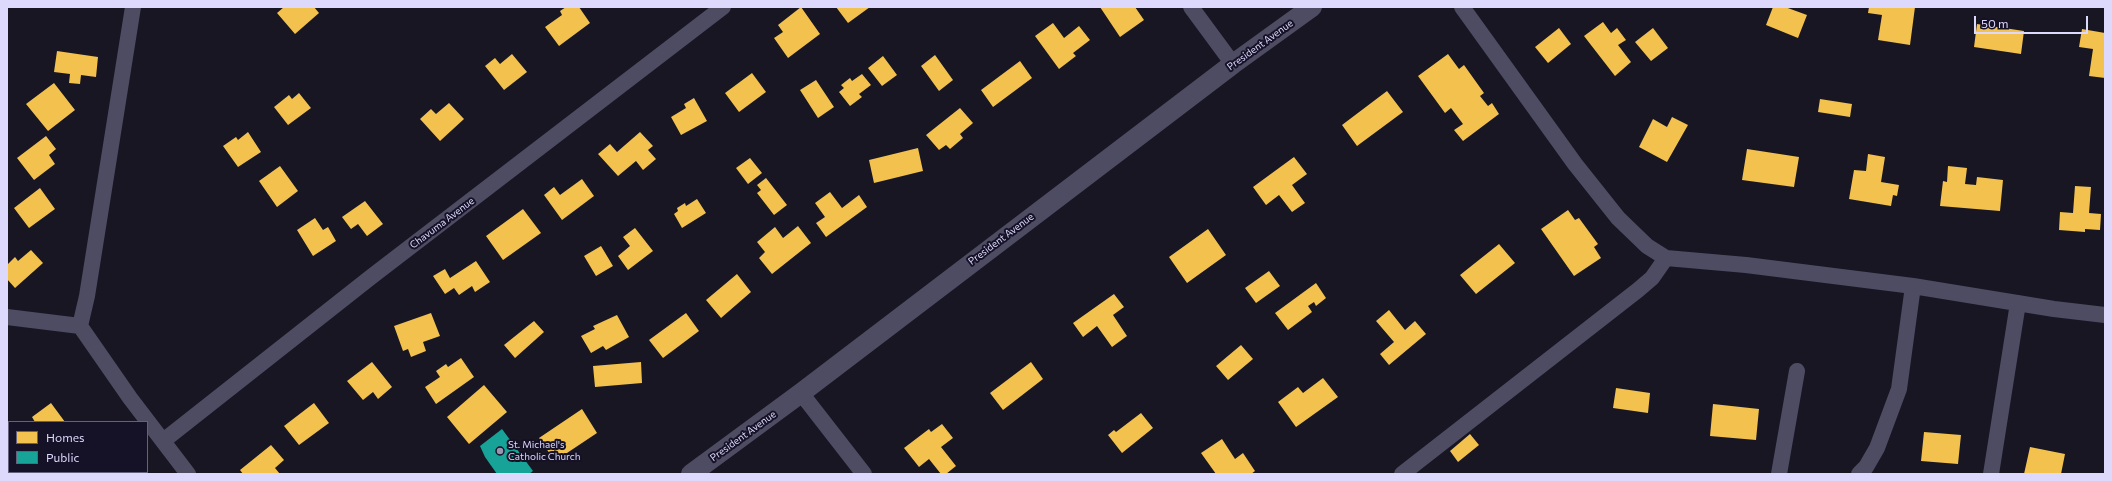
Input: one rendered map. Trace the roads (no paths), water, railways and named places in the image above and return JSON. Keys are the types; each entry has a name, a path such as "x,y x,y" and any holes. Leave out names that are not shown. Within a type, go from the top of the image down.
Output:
{"street":[{"path":"133,7 87,296 80,326 148,421"},
{"name":"Chavuma Avenue","path":"163,441 371,277 723,7"},
{"path":"1191,7 1233,64"},
{"name":"President Avenue","path":"691,474 804,396 1233,64 1312,7"},
{"path":"1462,7 1575,164 1618,218 1647,246 1666,258 1746,265 1913,286 2105,315"},
{"path":"1402,474 1652,278 1666,258"},
{"path":"1859,474 1866,467 1877,448 1899,389 1913,286"},
{"path":"1991,474 2018,303"},
{"path":"7,317 80,326"},
{"path":"1779,474 1797,371"},
{"path":"804,396 863,474"},
{"path":"148,421 188,474"}],"place":[{"name":"St. Michael's Catholic Church","path":"500,451"}]}
